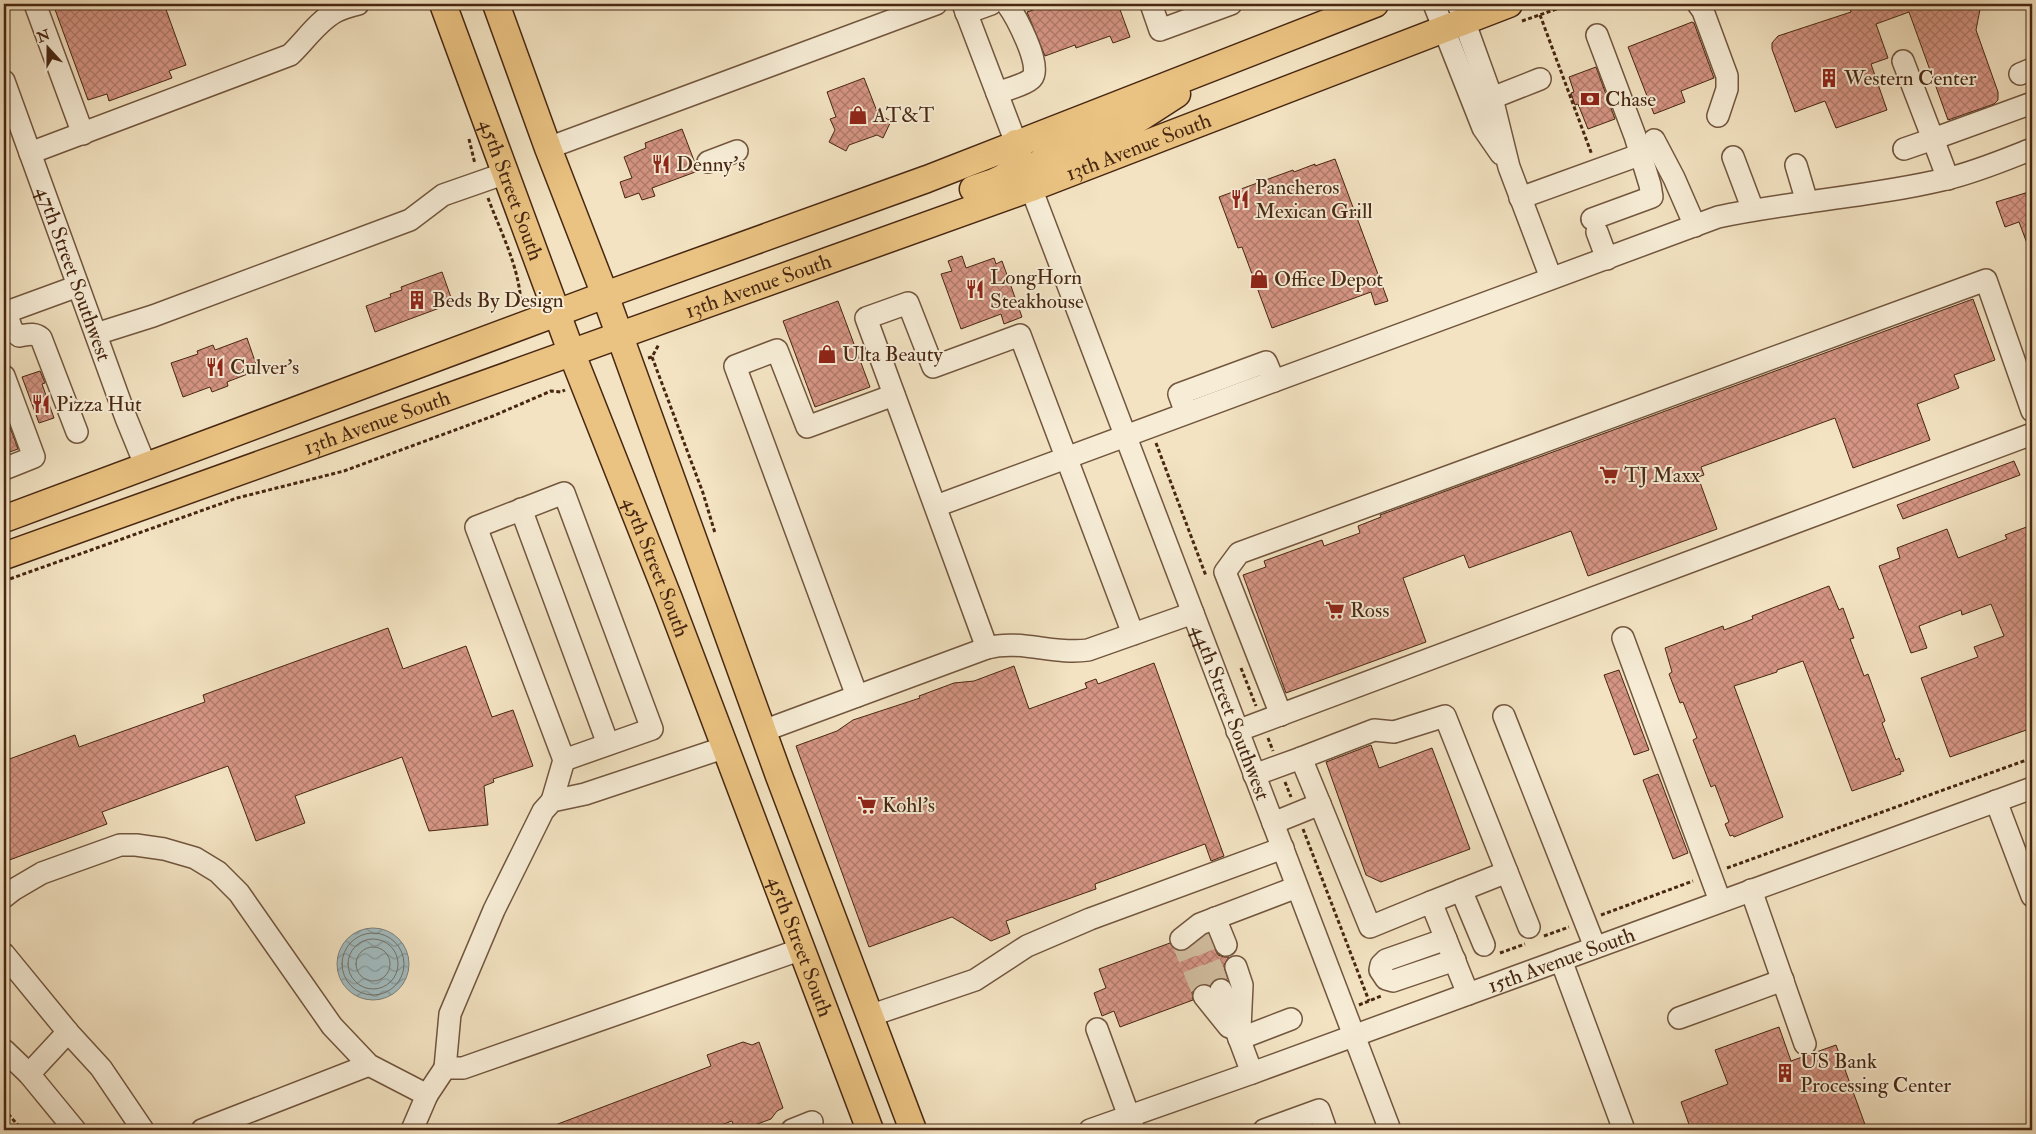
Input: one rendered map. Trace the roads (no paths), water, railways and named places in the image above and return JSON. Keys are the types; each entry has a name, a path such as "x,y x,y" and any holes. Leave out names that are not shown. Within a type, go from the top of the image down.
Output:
{"main road":[{"name":"45th Street South","path":"443,4 572,354 726,747 870,1130"},
{"path":"477,4 501,61 523,106 548,148"},
{"name":"45th Street South","path":"496,4 619,336 641,361 763,731 913,1130"},
{"name":"13th Avenue South","path":"4,519 605,295 927,179 1375,4"},
{"name":"13th Avenue South","path":"4,556 1031,188 1455,17 1512,14"},
{"path":"1031,188 1034,169 1044,159 1058,151 1129,125 1219,66"},
{"path":"829,260 907,214 1007,177 1020,160 1016,143"},
{"path":"4,547 131,496 146,487 149,477 146,467"},
{"path":"644,536 685,608 731,722 752,734 763,731"},
{"path":"726,747 737,745 751,752 761,763 799,869 815,906 835,926"},
{"path":"802,949 814,944 826,947 834,959 852,1008 865,1030 879,1043"}],"street":[{"path":"35,4 83,134"},
{"path":"30,153 290,55 316,26 326,18 336,11 358,4"},
{"path":"548,148 936,4"},
{"path":"991,4 964,8 1016,143"},
{"path":"997,93 1032,79 1036,72 1034,61 1014,13 1007,4"},
{"path":"1151,4 1160,30 1208,8 1232,4"},
{"path":"1434,4 1455,17 1492,98 1520,198 1551,278"},
{"path":"1698,4 1703,11 1727,76 1727,88 1718,116"},
{"path":"1455,17 1482,128 1510,167"},
{"path":"1597,35 1634,136 1652,197 1595,225 1607,258"},
{"path":"1903,61 1948,179"},
{"path":"1492,98 1540,79"},
{"name":"47th Street Southwest","path":"4,81 146,467"},
{"path":"1904,149 2032,103"},
{"path":"1654,140 1674,178 1694,226"},
{"path":"936,506 1718,217 1948,179 2032,149"},
{"path":"708,162 737,151"},
{"path":"1520,198 1639,155"},
{"path":"1733,157 1753,210"},
{"path":"1796,165 1807,202"},
{"path":"96,334 153,316 410,220 443,195 506,173"},
{"name":"44th Street Southwest","path":"1031,188 1390,1130"},
{"path":"1281,715 1225,572 1239,553 1986,280 2032,411"},
{"path":"77,432 41,338 31,334 18,336 14,334 5,312 78,286"},
{"path":"987,648 866,318 908,303 933,367 1020,335 1065,458 1134,634"},
{"path":"857,696 735,366 777,350 807,427 894,395"},
{"path":"4,376 34,457 4,468"},
{"path":"1237,731 2032,434"},
{"path":"412,1130 427,1095 445,1068 450,1014 494,910 543,811 552,801 564,760 476,526 564,493 652,729 564,760"},
{"path":"521,509 608,744"},
{"path":"763,731 987,648 1015,645 1053,651 1075,652 1088,650 1193,613"},
{"path":"1623,638 1720,901"},
{"path":"1254,775 1374,730 1394,732 1445,716 1529,927"},
{"path":"1504,716 1595,947"},
{"path":"552,801 585,794 726,747"},
{"path":"1301,758 1370,927 1507,872"},
{"name":"15th Avenue South","path":"1090,1130 1131,1123 1252,1073 1354,1035 2032,788"},
{"path":"1996,801 2032,896"},
{"path":"1273,823 1320,804"},
{"path":"4,897 42,873 120,845 164,849 196,858 218,872 239,893 332,1026 369,1065 427,1095"},
{"path":"869,1016 975,980 1027,946 1090,919 1283,848"},
{"path":"1226,945 1198,928 1297,887"},
{"path":"1461,890 1484,945"},
{"path":"1751,890 1805,1044"},
{"path":"1431,902 1468,994"},
{"path":"1446,939 1386,960 1381,965 1380,970 1386,979 1393,981 1455,960"},
{"path":"445,1068 463,1068 802,949"},
{"path":"4,954 100,1068 143,1130"},
{"path":"1561,960 1624,1130"},
{"path":"1236,967 1242,985 1239,1039"},
{"path":"1679,1018 1783,980"},
{"path":"1213,993 1239,1039 1252,1073"},
{"path":"1239,1039 1291,1019"},
{"path":"1097,1029 1131,1123"},
{"path":"29,1074 68,1032"},
{"path":"4,1050 29,1074 75,1130"},
{"path":"202,1130 369,1065"},
{"path":"1264,1130 1319,1110 1326,1130"},
{"path":"792,1130 812,1122"}],"water":[{"path":"380,928 399,938 407,950 409,964 407,978 399,990 387,998 366,1000 347,990 339,978 337,957 347,938 359,930"}],"tunnel":[{"path":"1198,933 1221,990"},
{"path":"1181,939 1204,996"}],"place":[{"name":"Western Center","path":"1829,78"},
{"name":"Chase","path":"1590,99"},
{"name":"AT&T","path":"858,115"},
{"name":"Denny's","path":"661,164"},
{"name":"Pancheros Mexican Grill","path":"1240,199"},
{"name":"Office Depot","path":"1259,279"},
{"name":"LongHorn Steakhouse","path":"975,289"},
{"name":"Beds By Design","path":"417,300"},
{"name":"Ulta Beauty","path":"827,354"},
{"name":"Culver's","path":"215,367"},
{"name":"Pizza Hut","path":"41,404"},
{"name":"TJ Maxx","path":"1609,475"},
{"name":"Ross","path":"1335,610"},
{"name":"Kohl's","path":"867,805"},
{"name":"US Bank Processing Center","path":"1785,1073"}]}
